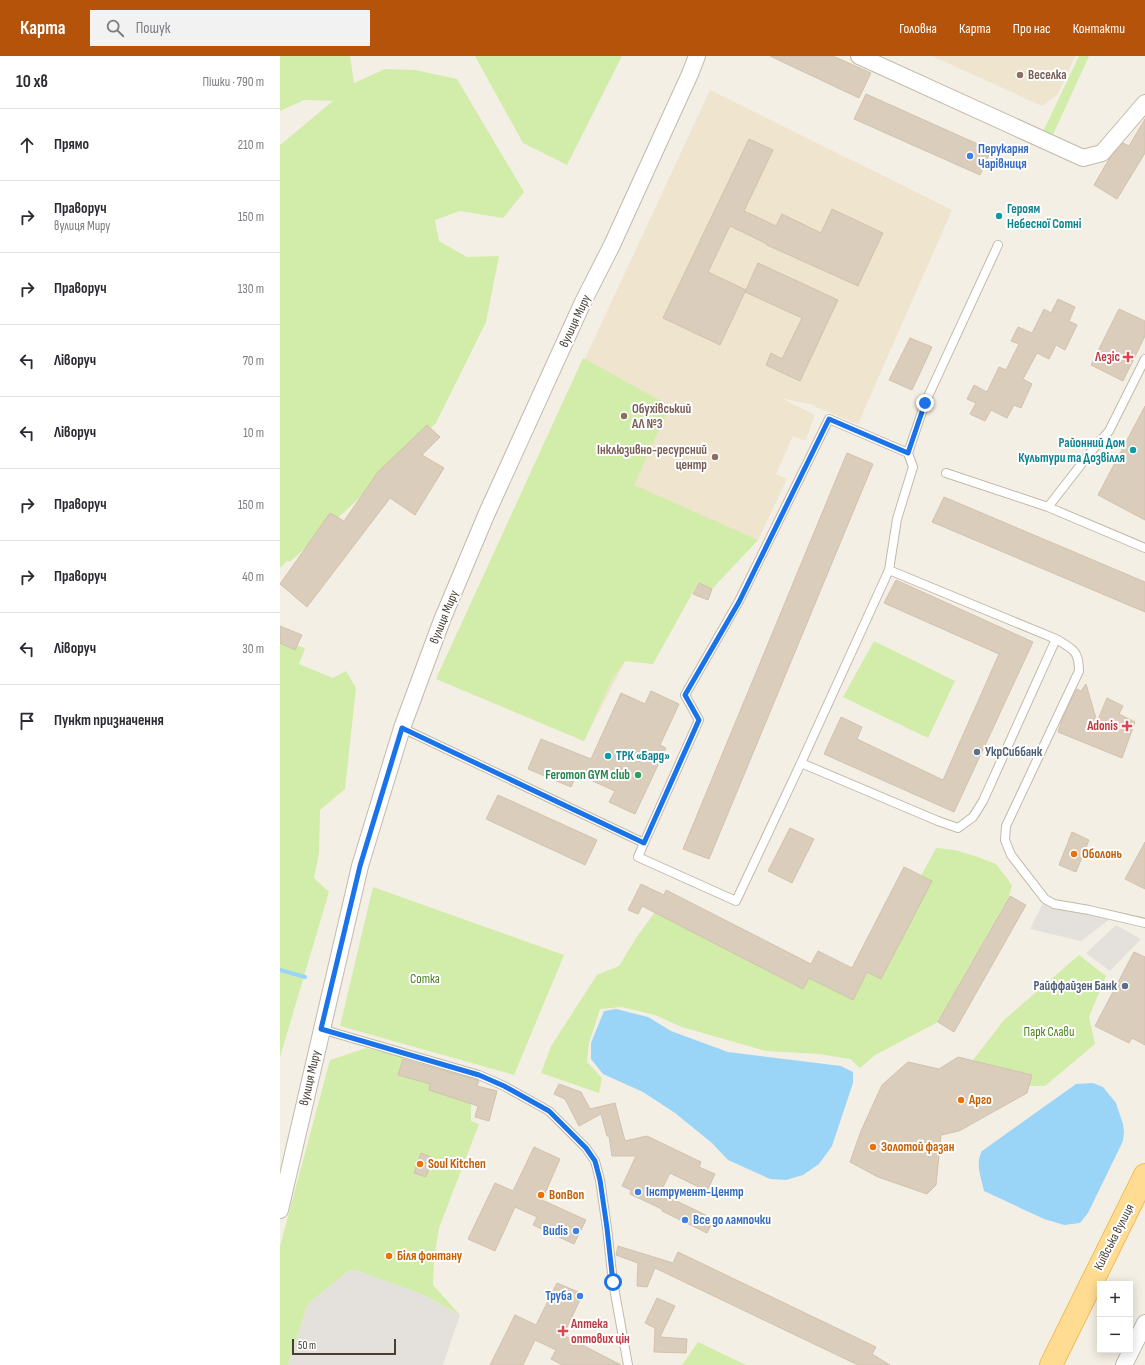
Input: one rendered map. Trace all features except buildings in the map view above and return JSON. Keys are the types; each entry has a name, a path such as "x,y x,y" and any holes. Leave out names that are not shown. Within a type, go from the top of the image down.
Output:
{"main road":[{"name":"Київська вулиця","path":"1051,1365 1145,1175"}],"street":[{"name":"вулиця Миру","path":"280,1210 360,866 402,728 442,620 487,513 583,302 612,245 697,56"},
{"path":"859,56 1083,158 1102,153 1145,103"},
{"path":"1124,1365 1145,1323"}],"lane":[{"path":"908,453 829,419 739,602 685,695 699,720 638,857 736,901 889,570 897,520 913,467 908,453 925,403 998,246"},
{"path":"1048,507 1109,431 1145,359"},
{"path":"946,473 1048,507 1145,548"},
{"path":"889,570 1056,639 1072,649 1079,659 1080,671 1006,826 1004,840 1011,855 1029,880 1046,899 1054,904 1089,910 1145,923"},
{"path":"801,763 958,828 974,817 983,801 1056,639"},
{"path":"402,728 644,843"},
{"path":"321,1029 479,1075 504,1086 549,1111 586,1148 595,1161 600,1180 613,1282 628,1365"}],"shaded area":[{"name":"Веселка","path":"932,56 1075,56 1058,94 1042,106"},
{"name":"Обухівський АЛ №3","path":"710,90 952,210 858,424 813,406 817,406 781,398 815,415 805,441 793,436 776,474 787,479 758,540 716,522 653,664 625,661 584,741 436,679"},
{"path":"1045,899 1114,916 1081,941 1030,929"},
{"path":"1116,925 1141,939 1110,971 1086,953"},
{"path":"350,1270 355,1270 426,1296 460,1315 443,1365 288,1365 308,1304"}],"green space":[{"path":"280,56 350,56 354,83 385,69 415,70 457,79 524,192 503,218 460,211 435,220 439,241 467,257 499,256 486,322 436,423 354,503 291,561 287,561 280,568 280,145 333,101 304,100 280,111"},
{"path":"475,56 622,56 567,165 523,143"},
{"path":"1079,56 1089,56 1050,141 1041,136"},
{"path":"583,358 670,406 634,485 758,540 712,589 698,583 653,664 625,661 611,681 584,741 436,679"},
{"path":"280,640 305,648 299,664 333,678 346,671 356,688 345,789 320,810 319,853 314,878 329,892 280,1057"},
{"path":"874,641 955,681 928,738 843,697"},
{"path":"936,848 955,850 996,864 1012,885 1009,896 938,1022 875,1055 860,1068 850,1059 819,1054 766,1051 682,1027 655,1015 622,1007 600,1009 589,1043 587,1062 602,1078 599,1093 541,1073 551,1046 597,975 619,966 636,938 655,912 803,989 809,978 853,1000 867,972 881,979 921,876"},
{"name":"Сотка","path":"373,887 564,955 514,1075 340,1026"},
{"name":"Парк Слави","path":"1079,955 1106,976 1089,1017 1095,1044 1045,1086 1029,1086 1031,1075 973,1060 1004,1020"},
{"path":"366,1048 404,1057 398,1075 430,1084 429,1090 471,1103 471,1121 479,1124 439,1228 434,1259 433,1285 460,1315 426,1296 355,1270 350,1270 308,1304 288,1365 280,1365 280,1246 330,1060"},
{"path":"698,1342 746,1365 682,1365"}],"water":[{"path":"616,1009 648,1017 671,1031 728,1052 841,1066 853,1072 853,1083 832,1146 819,1164 803,1175 786,1180 770,1179 728,1160 712,1143 675,1113 643,1092 603,1074 591,1059 591,1043 604,1011"},
{"path":"1093,1083 1103,1087 1116,1103 1124,1132 1123,1141 1088,1213 1080,1223 1064,1225 1044,1219 984,1191 979,1166 982,1151 1076,1084"}],"waterway":[{"path":"280,970 305,977"}],"place":[{"name":"Веселка","path":"1020,75"},
{"name":"Перукарня Чарівниця","path":"970,156"},
{"name":"Героям Небесної Сотні","path":"999,216"},
{"name":"Лезіс","path":"1128,357"},
{"name":"Обухівський АЛ №3","path":"624,416"},
{"name":"Районний Дом Культури та Дозвілля","path":"1133,450"},
{"name":"Інклюзивно-ресурсний центр","path":"715,457"},
{"name":"Adonis","path":"1127,726"},
{"name":"УкрСиббанк","path":"977,752"},
{"name":"ТРК «Бард»","path":"608,756"},
{"name":"Feromon GYM club","path":"638,775"},
{"name":"Оболонь","path":"1074,854"},
{"name":"Райффайзен Банк","path":"1125,986"},
{"name":"Арго","path":"961,1100"},
{"name":"Золотой фазан","path":"873,1147"},
{"name":"Soul Kitchen","path":"420,1164"},
{"name":"Інструмент-Центр","path":"638,1192"},
{"name":"BonBon","path":"541,1195"},
{"name":"Все до лампочки","path":"685,1220"},
{"name":"Budis","path":"576,1231"},
{"name":"Біля фонтану","path":"389,1256"},
{"name":"Труба","path":"580,1296"},
{"name":"Аптека оптових цін","path":"563,1331"}],"route":[{"path":"613,1282 600,1180 595,1161 586,1148 549,1111 504,1086 479,1075 321,1029 360,866 402,728 644,843 699,720 685,695 739,602 829,419 908,453 925,403"}]}
